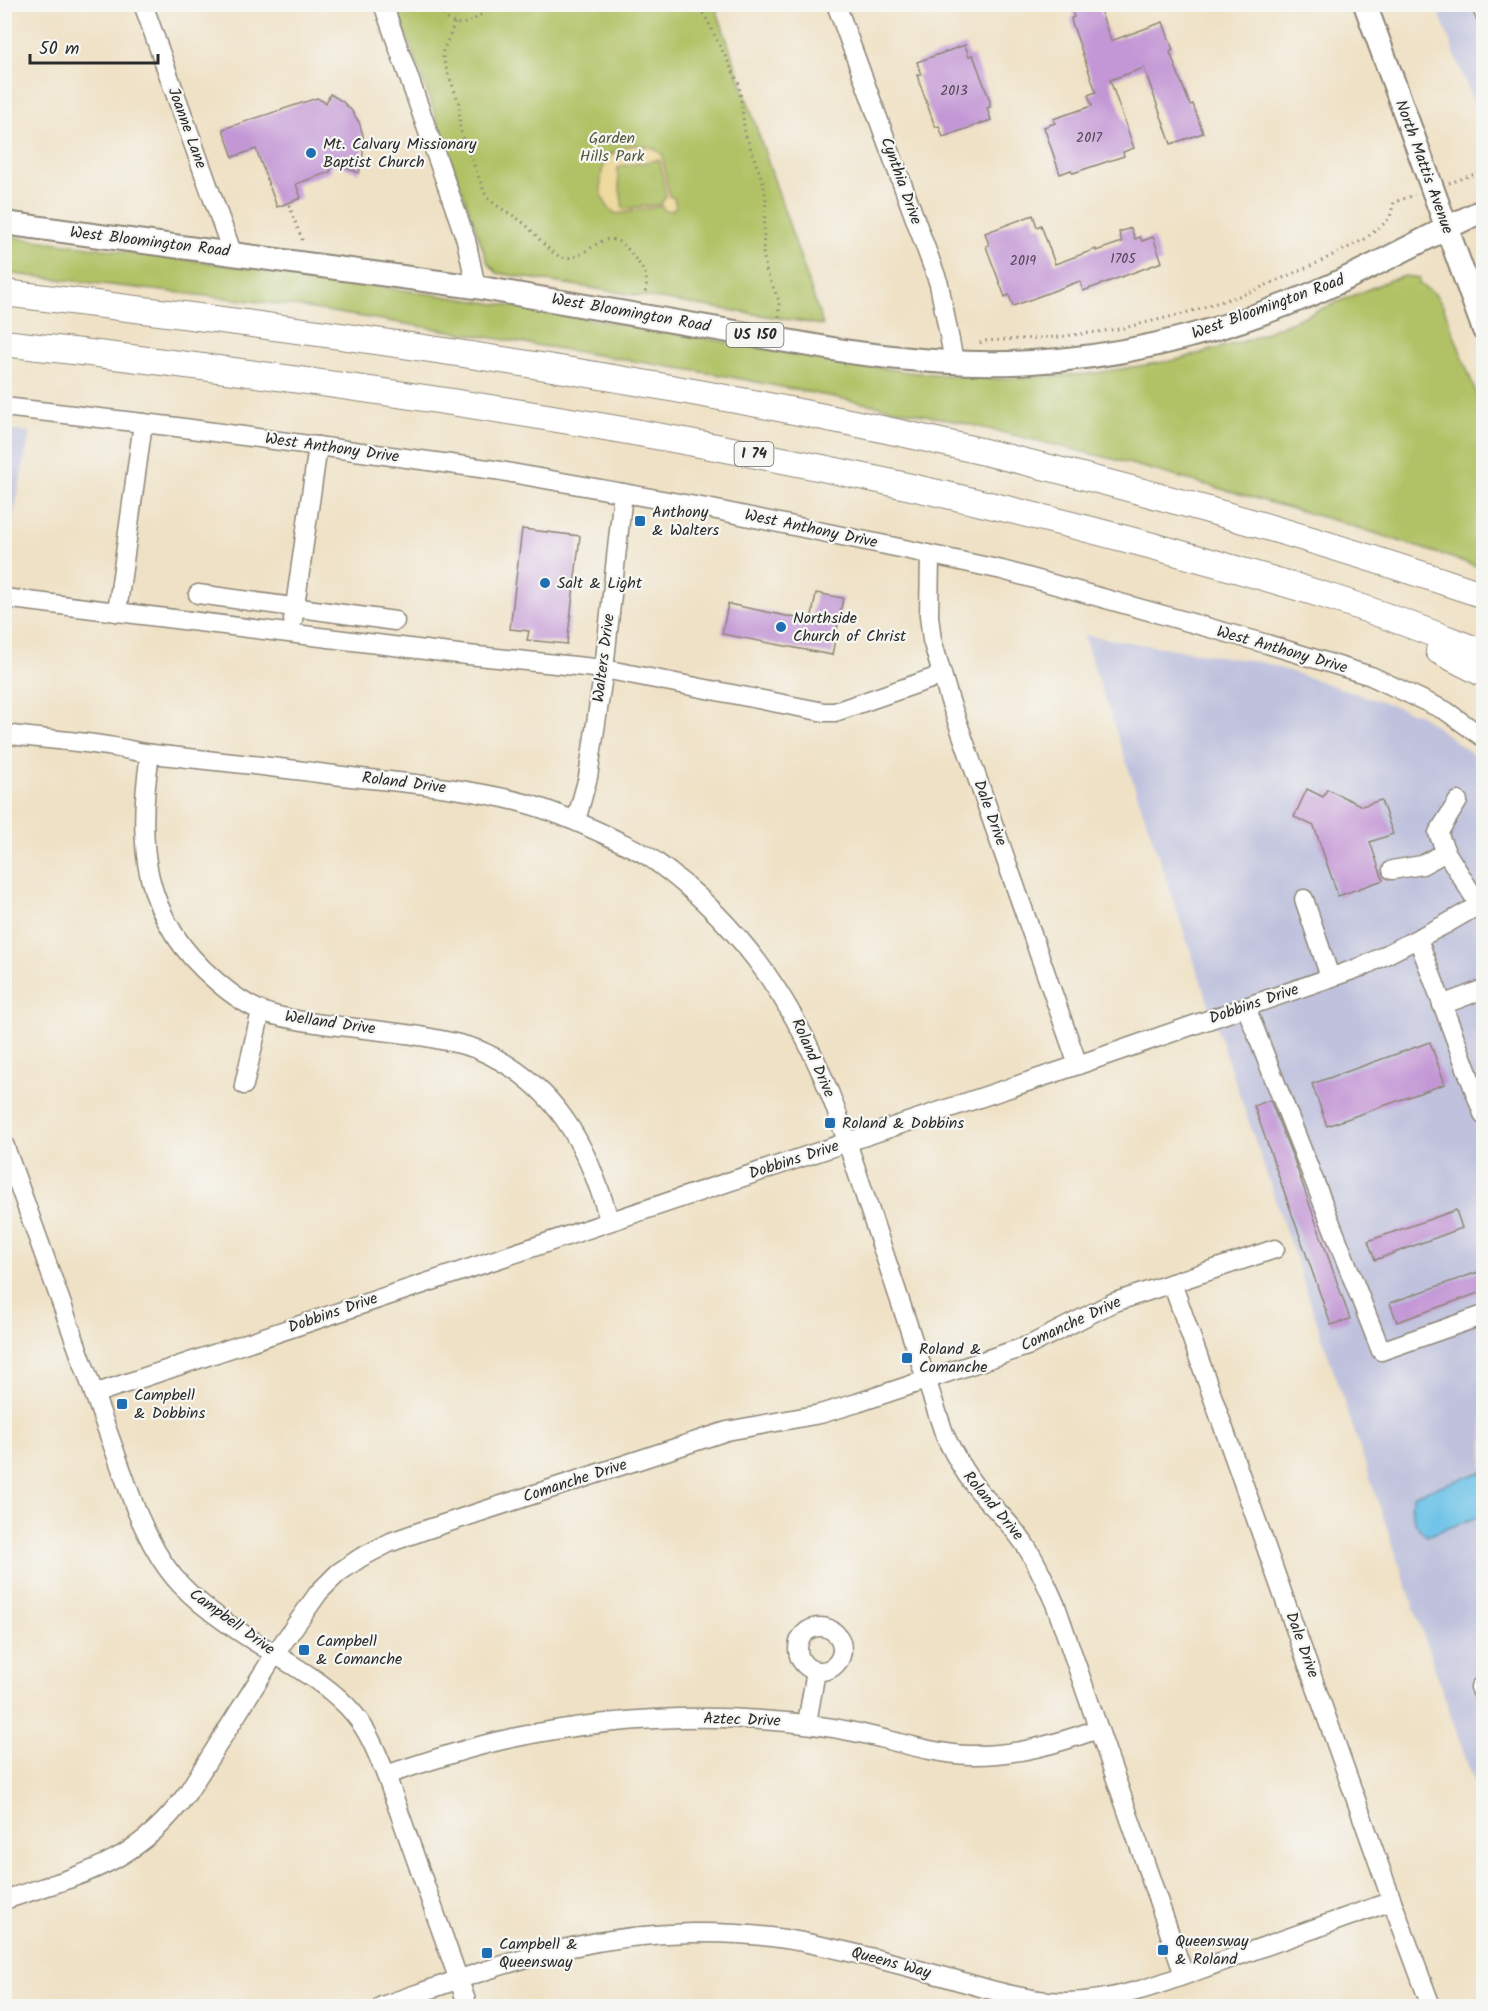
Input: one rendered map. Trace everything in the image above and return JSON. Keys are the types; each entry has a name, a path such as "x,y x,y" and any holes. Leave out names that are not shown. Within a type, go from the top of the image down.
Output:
{"highway":[{"path":"4,293 220,319 423,347 630,381 810,414 1101,481 1267,527 1484,595"},
{"name":"I 74","path":"4,343 371,389 581,422 875,478 1037,516 1199,559 1337,599 1484,653"},
{"path":"1337,599 1484,674"}],"main road":[{"name":"North Mattis Avenue","path":"1365,4 1484,330"},
{"name":"West Bloomington Road","path":"4,223 476,286 850,352 954,361 1033,362 1093,356 1180,340 1223,327 1353,276 1484,210"}],"street":[{"name":"Joanne Lane","path":"142,4 232,252"},
{"path":"383,4 466,240 476,286"},
{"name":"Cynthia Drive","path":"836,4 939,285 954,361"},
{"path":"1480,4 1484,13"},
{"name":"West Anthony Drive","path":"4,407 143,423 506,472 707,508 1002,570 1267,644 1371,676 1446,711 1484,738"},
{"path":"117,612 143,423"},
{"path":"291,633 318,446"},
{"name":"Walters Drive","path":"576,821 588,777 623,493"},
{"name":"Dale Drive","path":"930,556 929,616 932,640 942,675 1078,1065"},
{"path":"198,594 395,621"},
{"path":"4,598 603,669 824,712 835,712 942,675"},
{"name":"Roland Drive","path":"4,734 113,747 150,754 243,763 479,793 522,802 576,821 638,850 654,860 694,893 729,926 753,954 779,991 802,1029 821,1073 847,1142 945,1436 961,1467 978,1491 1008,1522 1027,1547 1042,1573 1056,1606 1184,1975"},
{"name":"Welland Drive","path":"150,754 145,784 144,815 146,855 152,886 169,928 203,970 225,988 261,1011 314,1022 418,1035 458,1043 479,1050 501,1062 526,1078 564,1118 580,1142 594,1173 609,1220"},
{"path":"1458,801 1438,833 1446,852 1481,904"},
{"path":"1392,870 1422,865 1446,852"},
{"path":"1304,899 1330,977"},
{"name":"Dobbins Drive","path":"94,1394 1078,1065 1364,966 1481,904"},
{"path":"1418,939 1484,1116"},
{"path":"1442,1005 1484,989"},
{"path":"1246,1006 1381,1351 1484,1315"},
{"path":"244,1085 261,1011"},
{"name":"Campbell Drive","path":"4,1144 136,1510 150,1542 165,1566 181,1585 204,1605 314,1679 354,1714 372,1741 386,1775 468,2007"},
{"name":"Comanche Drive","path":"4,1900 86,1873 115,1860 156,1830 188,1792 275,1654 319,1592 338,1573 360,1558 392,1542 728,1431 820,1414 1030,1345 1112,1303 1275,1249"},
{"name":"Dale Drive","path":"1172,1284 1431,2007"},
{"path":"807,1723 816,1671"},
{"path":"1484,1686 1480,1687 1484,1696"},
{"name":"Aztec Drive","path":"386,1775 468,1749 512,1738 576,1726 632,1720 687,1718 807,1723 941,1752 969,1755 1032,1750 1098,1729"},
{"name":"Queens Way","path":"382,2007 458,1979 579,1946 668,1934 716,1933 812,1943 1012,1996 1067,2002 1101,1999 1130,1993 1184,1975 1392,1901"}],"path":[{"path":"437,4 442,16 455,23 464,24 480,17 492,4"},
{"path":"695,4 705,16 739,84 745,133 757,161 766,198 763,252 766,270 779,301 779,319"},
{"path":"455,23 443,51 443,59 459,103 460,129 486,196 525,224 553,252 562,257 575,255 605,240 621,242 646,272 648,279 645,294"},
{"path":"1478,173 1484,184"},
{"path":"983,341 1058,337 1119,329 1182,314 1248,293 1365,239 1390,217 1394,202"},
{"path":"289,205 303,242"}],"shaded area":[{"path":"1436,5 1483,5 1483,128"},
{"path":"4,430 30,432 5,560"},
{"path":"1083,635 1265,663 1421,715 1483,762 1483,1810"}],"green space":[{"name":"Garden Hills Park","path":"396,5 715,5 823,325 497,273 488,263"},
{"path":"5,236 295,274 524,308 907,372 999,379 1089,374 1176,360 1248,340 1390,280 1406,276 1420,278 1419,284 1435,294 1444,308 1483,412 1483,568 1340,522 1113,459 955,421 721,375 295,306 5,273"}],"sand":[{"path":"635,145 653,148 662,154 669,196 674,198 676,207 671,211 664,210 662,206 617,214 606,204 601,188 602,171 605,164 614,152","holes":["660,161 666,197 662,204 623,209 617,169 621,166"]}],"water":[{"path":"1483,1471 1483,1515 1427,1536 1413,1517 1411,1506 1414,1495"}],"building":[{"path":"1069,4 1098,4 1111,41 1163,22 1173,50 1170,52 1203,133 1171,144 1144,68 1110,80 1134,148 1123,152 1124,156 1073,173 1071,170 1060,174 1044,127 1055,123 1053,119 1092,106 1088,95 1096,92 1072,23 1071,18 1074,17"},
{"path":"965,45 969,56 973,55 990,101 990,107 987,108 991,120 943,137 939,126 936,127 933,121 919,81 917,75 921,74 917,62"},
{"name":"Mt. Calvary Missionary Baptist Church","path":"330,94 342,101 359,122 363,135 363,160 359,173 333,162 330,172 296,184 301,198 277,207 256,149 233,157 223,129 317,98 326,103"},
{"path":"1033,215 1037,227 1041,225 1055,264 1122,242 1119,232 1131,228 1135,239 1140,237 1142,241 1153,237 1162,262 1083,291 1080,281 1013,306 1009,295 1005,297 986,246 989,245 985,233"},
{"name":"Salt & Light","path":"522,529 580,536 567,644 527,640 529,631 510,629"},
{"name":"Northside Church of Christ","path":"816,593 843,598 832,655 722,634 728,604 811,621"},
{"path":"1307,789 1323,797 1327,789 1362,806 1381,800 1393,834 1370,842 1383,880 1338,896 1314,826 1294,817"},
{"path":"1430,1042 1445,1084 1327,1126 1312,1084"},
{"path":"1270,1100 1294,1160 1350,1319 1331,1325 1254,1106"},
{"path":"1456,1210 1462,1228 1375,1260 1368,1241"},
{"path":"1478,1272 1484,1291 1397,1322 1390,1303"}],"place":[{"name":"Mt. Calvary Missionary Baptist Church","path":"311,153"},
{"name":"Anthony & Walters","path":"640,521"},
{"name":"Salt & Light","path":"545,583"},
{"name":"Northside Church of Christ","path":"781,627"},
{"name":"Roland & Dobbins","path":"830,1123"},
{"name":"Roland & Comanche","path":"907,1358"},
{"name":"Campbell & Dobbins","path":"122,1404"},
{"name":"Campbell & Comanche","path":"304,1650"},
{"name":"Queensway & Roland","path":"1163,1950"},
{"name":"Campbell & Queensway","path":"487,1953"}]}
